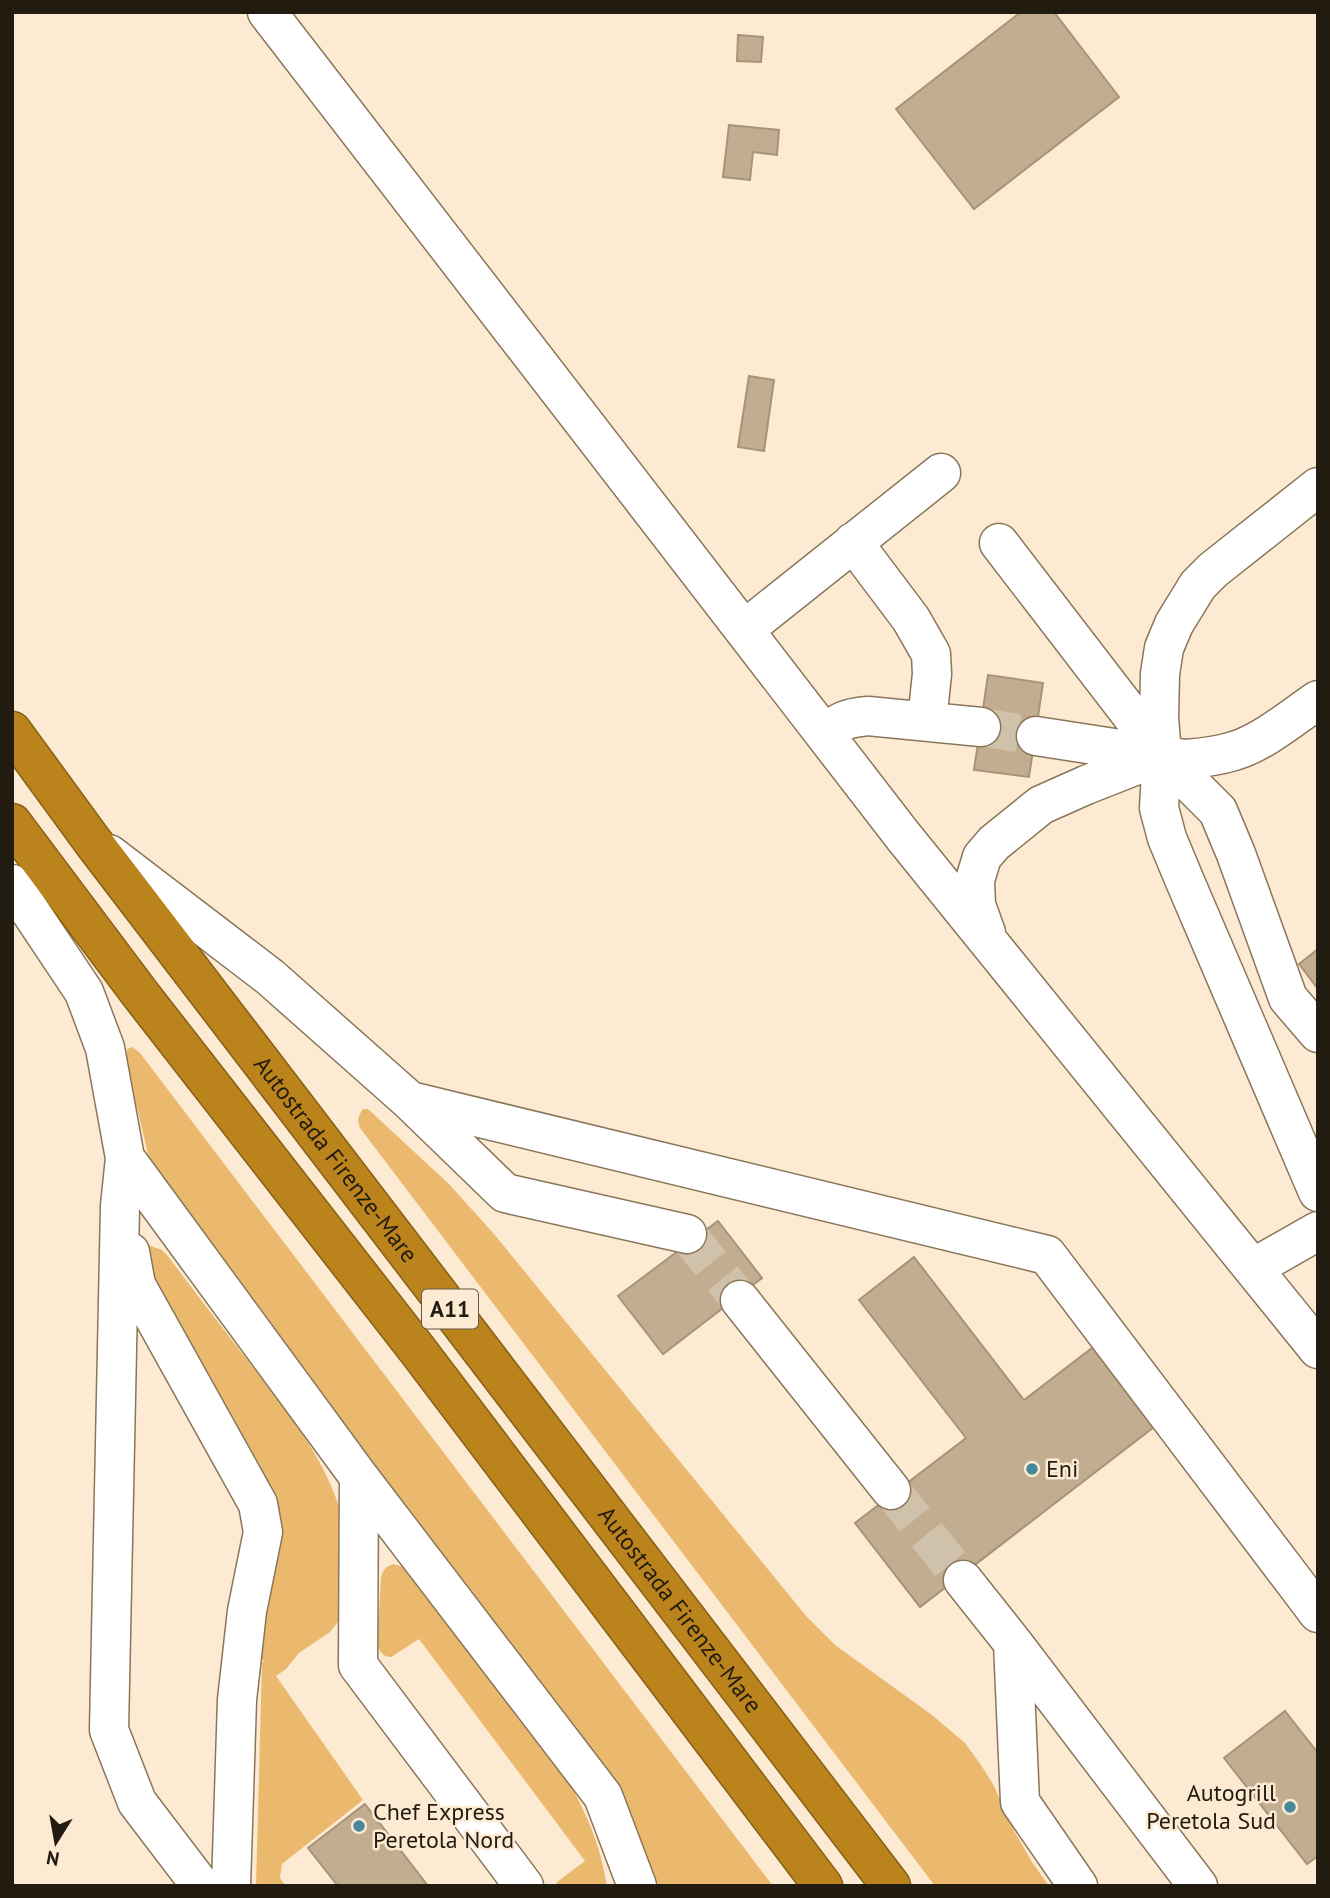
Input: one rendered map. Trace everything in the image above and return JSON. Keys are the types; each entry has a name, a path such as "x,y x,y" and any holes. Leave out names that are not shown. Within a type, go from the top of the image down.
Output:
{"highway":[{"name":"Autostrada Firenze-Mare","path":"12,731 93,842 891,1886"},
{"name":"A11","path":"12,823 141,995 419,1352 823,1886"}],"lane":[{"path":"267,12 903,836 1318,1349"},
{"path":"745,629 941,473"},
{"path":"1318,487 1213,570 1198,585 1174,624 1164,648 1160,674 1159,717 1162,755 1159,808 1167,838 1318,1192"},
{"path":"853,542 911,618 931,654 932,674 927,721"},
{"path":"999,544 1162,755 1218,811 1288,998 1318,1033"},
{"path":"1036,736 1185,759 1205,757 1236,751 1257,741 1318,700"},
{"path":"826,734 838,723 851,717 868,716 981,727"},
{"path":"998,953 983,928 976,905 975,880 982,857 1041,805 1162,755"},
{"path":"93,842 270,977 410,1101 505,1194 687,1234"},
{"path":"12,884 84,992 105,1048 125,1158 120,1206 110,1730 137,1802 201,1886"},
{"path":"410,1101 1047,1255 1318,1613"},
{"path":"125,1158 359,1477 603,1796 638,1886"},
{"path":"120,1206 136,1285 258,1504 263,1532 247,1611 237,1700 231,1886"},
{"path":"1252,1268 1318,1231"},
{"path":"740,1300 891,1490"},
{"path":"359,1477 358,1665 524,1886"},
{"path":"964,1580 1198,1886"},
{"path":"1013,1643 1020,1802 1078,1886"}],"shaded area":[{"path":"132,1047 140,1053 773,1886 660,1886 419,1526 167,1190 148,1154 127,1074 127,1049"},
{"path":"363,1109 368,1109 449,1184 494,1234 807,1617 835,1645 932,1715 965,1743 994,1786 1013,1829 1049,1886 935,1886 360,1128 358,1118"},
{"path":"148,1245 167,1255 292,1419 327,1476 342,1517 341,1618 330,1632 299,1653 286,1669 276,1676 363,1800 282,1864 280,1878 286,1886 256,1886 264,1662 261,1658 261,1622 277,1548 140,1250"},
{"path":"393,1564 405,1567 568,1780 592,1831 607,1886 555,1886 585,1861 419,1639 391,1657 380,1651 377,1644 381,1578 385,1569"}],"building":[{"path":"1021,12 1054,12 1119,97 974,209 896,109"},
{"path":"738,35 763,37 761,62 737,61"},
{"path":"729,125 779,130 777,155 753,152 750,180 723,177"},
{"path":"749,376 774,380 764,451 738,447"},
{"path":"988,675 1043,683 1029,777 974,770"},
{"path":"1318,949 1318,989 1299,964"},
{"path":"718,1221 762,1278 663,1354 618,1296"},
{"path":"914,1257 1024,1400 1105,1338 1167,1417 920,1607 855,1523 966,1438 859,1300"},
{"name":"Autogrill Peretola Sud","path":"1285,1711 1318,1753 1318,1856 1307,1864 1224,1758"},
{"name":"Chef Express Peretola Nord","path":"365,1804 428,1886 338,1886 308,1848"}],"tunnel":[{"path":"981,727 1036,736"},
{"path":"687,1234 740,1300"},
{"path":"891,1490 963,1580"}],"place":[{"name":"Eni","path":"1032,1469"},
{"name":"Autogrill Peretola Sud","path":"1290,1807"},
{"name":"Chef Express Peretola Nord","path":"359,1826"}]}
